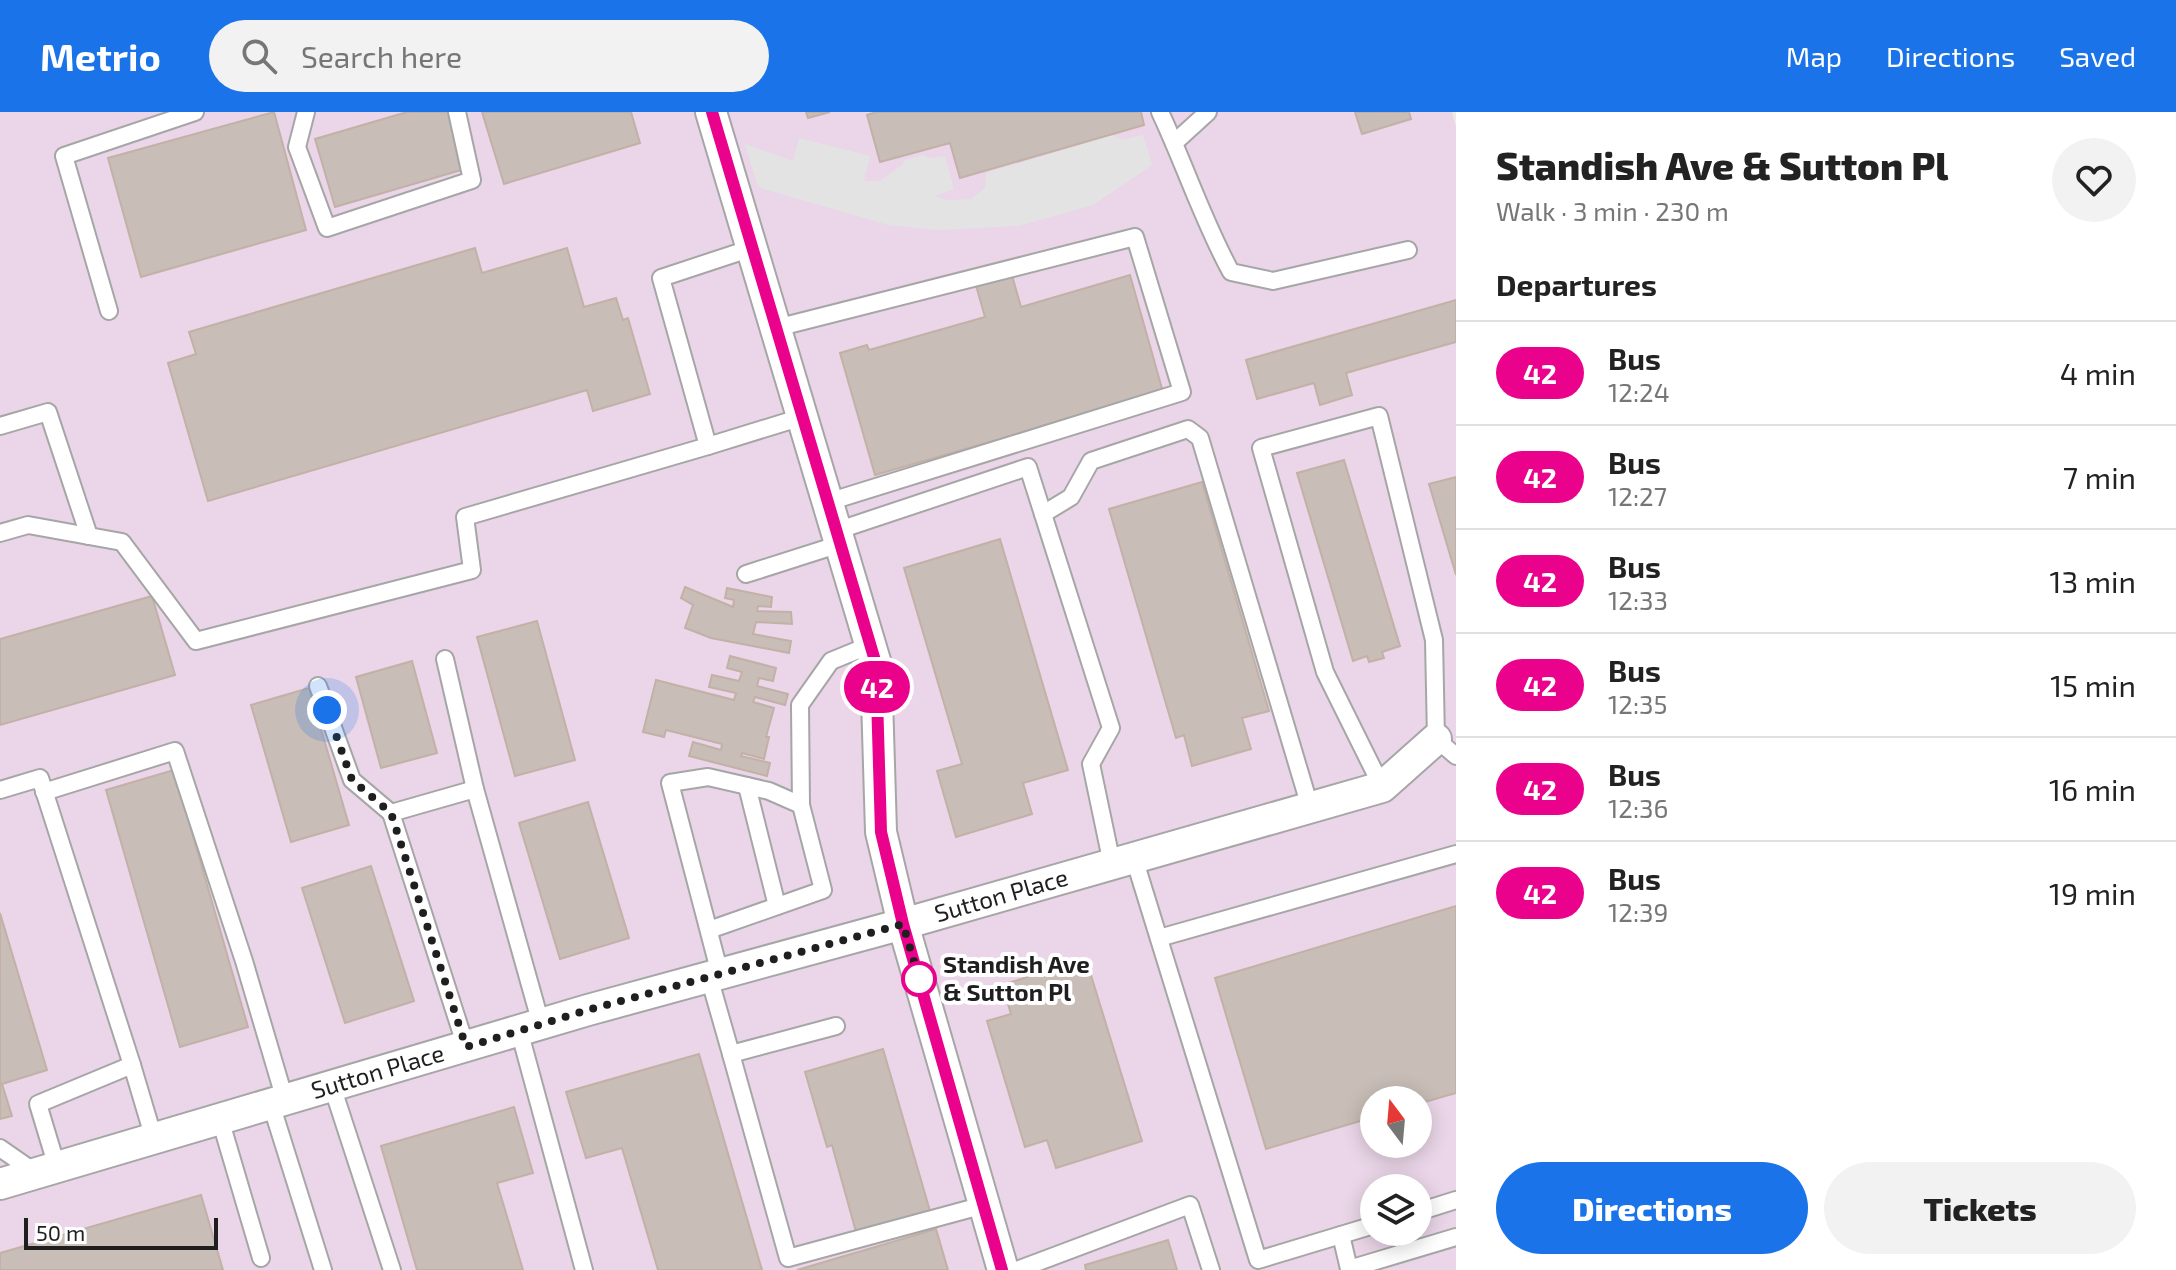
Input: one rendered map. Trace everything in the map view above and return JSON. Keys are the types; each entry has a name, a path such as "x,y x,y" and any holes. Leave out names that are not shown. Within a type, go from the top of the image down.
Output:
{"street":[{"path":"711,112 876,664 881,832 903,924 1003,1270"},
{"name":"Sutton Place","path":"0,1184 530,1027 1382,787 1446,748"}],"lane":[{"path":"109,311 64,156 195,112"},
{"path":"306,112 297,147 327,228 472,180 457,112"},
{"path":"1160,112 1208,229 1231,272 1273,281 1408,250"},
{"path":"1174,143 1208,112"},
{"path":"776,328 1135,237 1182,392 828,502"},
{"path":"708,446 661,278 752,248"},
{"path":"0,426 48,412 89,536"},
{"path":"1382,787 1325,672 1261,448 1379,416 1434,640 1446,748"},
{"path":"0,533 28,525 122,542 196,641 472,570 465,517 802,417"},
{"path":"1043,514 1071,497 1091,461 1188,429 1200,438 1310,807"},
{"path":"746,574 1028,467 1111,728 1091,764 1123,861 1159,938 1260,1265 1360,1229"},
{"path":"709,930 823,890 801,805 800,705 831,661 870,645"},
{"path":"445,659 584,1270"},
{"path":"318,686 352,780 391,813 466,1047"},
{"path":"44,792 175,751 244,961 323,1270"},
{"path":"801,805 769,791 708,777 670,783 709,930 714,976 731,1054 788,1258 984,1205"},
{"path":"0,790 40,778 154,1139"},
{"path":"747,786 777,906"},
{"path":"391,813 475,789"},
{"path":"1159,938 1456,854"},
{"path":"731,1054 836,1026"},
{"path":"46,1170 38,1104 132,1065"},
{"path":"332,1086 392,1270"},
{"path":"220,1119 261,1258"},
{"path":"0,1148 46,1170"},
{"path":"1432,1208 1456,1200"},
{"path":"1017,1270 1190,1205 1211,1270"},
{"path":"1341,1235 1350,1269 1456,1237"}],"shaded area":[{"path":"0,112 1452,112 1456,127 1456,1270 0,1270"},
{"path":"1112,135 1122,140 1143,135 1152,165 1093,205 1018,226 938,230 888,225 758,187 745,144 793,161 799,138 870,156 864,181 880,181 905,160 923,155 929,158 945,156 954,189 934,196 948,200 971,199 985,188 986,173"}],"building":[{"path":"274,112 306,230 141,277 108,158"},
{"path":"407,112 451,112 468,168 335,207 315,139"},
{"path":"482,112 631,112 640,143 504,184"},
{"path":"806,112 830,112 808,118"},
{"path":"876,112 1141,112 1144,125 960,178 950,143 880,162 867,115"},
{"path":"1355,112 1409,112 1411,119 1362,134"},
{"path":"475,248 482,273 567,248 584,307 616,298 623,320 628,318 650,394 593,411 587,390 208,501 168,363 196,354 189,332"},
{"path":"1011,272 1021,307 1130,275 1163,392 875,475 840,353 867,345 869,350 985,317 975,282"},
{"path":"1456,300 1456,342 1346,373 1352,395 1320,405 1314,383 1257,399 1246,360"},
{"path":"1344,460 1400,646 1382,652 1384,658 1369,662 1367,656 1353,661 1297,473"},
{"path":"1456,477 1456,575 1429,484"},
{"path":"1202,482 1269,711 1242,718 1251,749 1192,766 1184,735 1176,738 1109,509"},
{"path":"1000,539 1068,770 1023,783 1032,814 956,837 937,771 962,764 904,568"},
{"path":"685,587 733,607 734,600 725,598 727,588 772,597 771,607 758,606 757,611 791,612 792,624 756,622 753,634 791,641 789,653 711,638 685,628 693,605 681,598"},
{"path":"152,596 175,675 0,725 0,639"},
{"path":"537,621 575,760 515,776 477,637"},
{"path":"730,656 776,668 773,681 759,678 757,686 788,694 785,705 755,697 753,702 774,708 766,737 769,737 764,759 742,753 741,756 770,763 767,776 689,756 693,742 721,750 722,744 666,730 664,737 643,732 656,680 734,700 736,693 709,687 712,675 739,681 742,672 727,668"},
{"path":"412,661 437,753 381,768 356,677"},
{"path":"309,688 349,825 291,842 251,705"},
{"path":"174,770 248,1027 180,1047 106,790"},
{"path":"588,802 629,938 560,959 519,823"},
{"path":"371,866 414,1001 345,1023 302,888"},
{"path":"1456,906 1456,1093 1432,1100 1432,1086 1360,1086 1360,1121 1266,1149 1215,978"},
{"path":"0,913 47,1070 2,1084 12,1116 0,1119"},
{"path":"1086,959 1142,1141 1056,1168 1047,1140 1025,1147 987,1021 1011,1014 1002,985"},
{"path":"883,1049 930,1211 856,1232 832,1145 827,1147 805,1072"},
{"path":"699,1054 762,1270 658,1270 622,1148 586,1158 566,1092"},
{"path":"514,1107 533,1173 497,1183 523,1270 417,1270 381,1146"},
{"path":"201,1195 223,1270 0,1270 0,1253"},
{"path":"936,1229 948,1270 797,1270"},
{"path":"1168,1240 1177,1270 1086,1270 1085,1265"}],"bus line":[{"name":"42","path":"712,112 876,664 881,832 903,924 1002,1270"}],"place":[{"name":"Standish Ave & Sutton Pl","path":"919,979"}],"route":[{"path":"327,710 352,780 391,813 466,1047 588,1010 903,924 919,979"}]}
